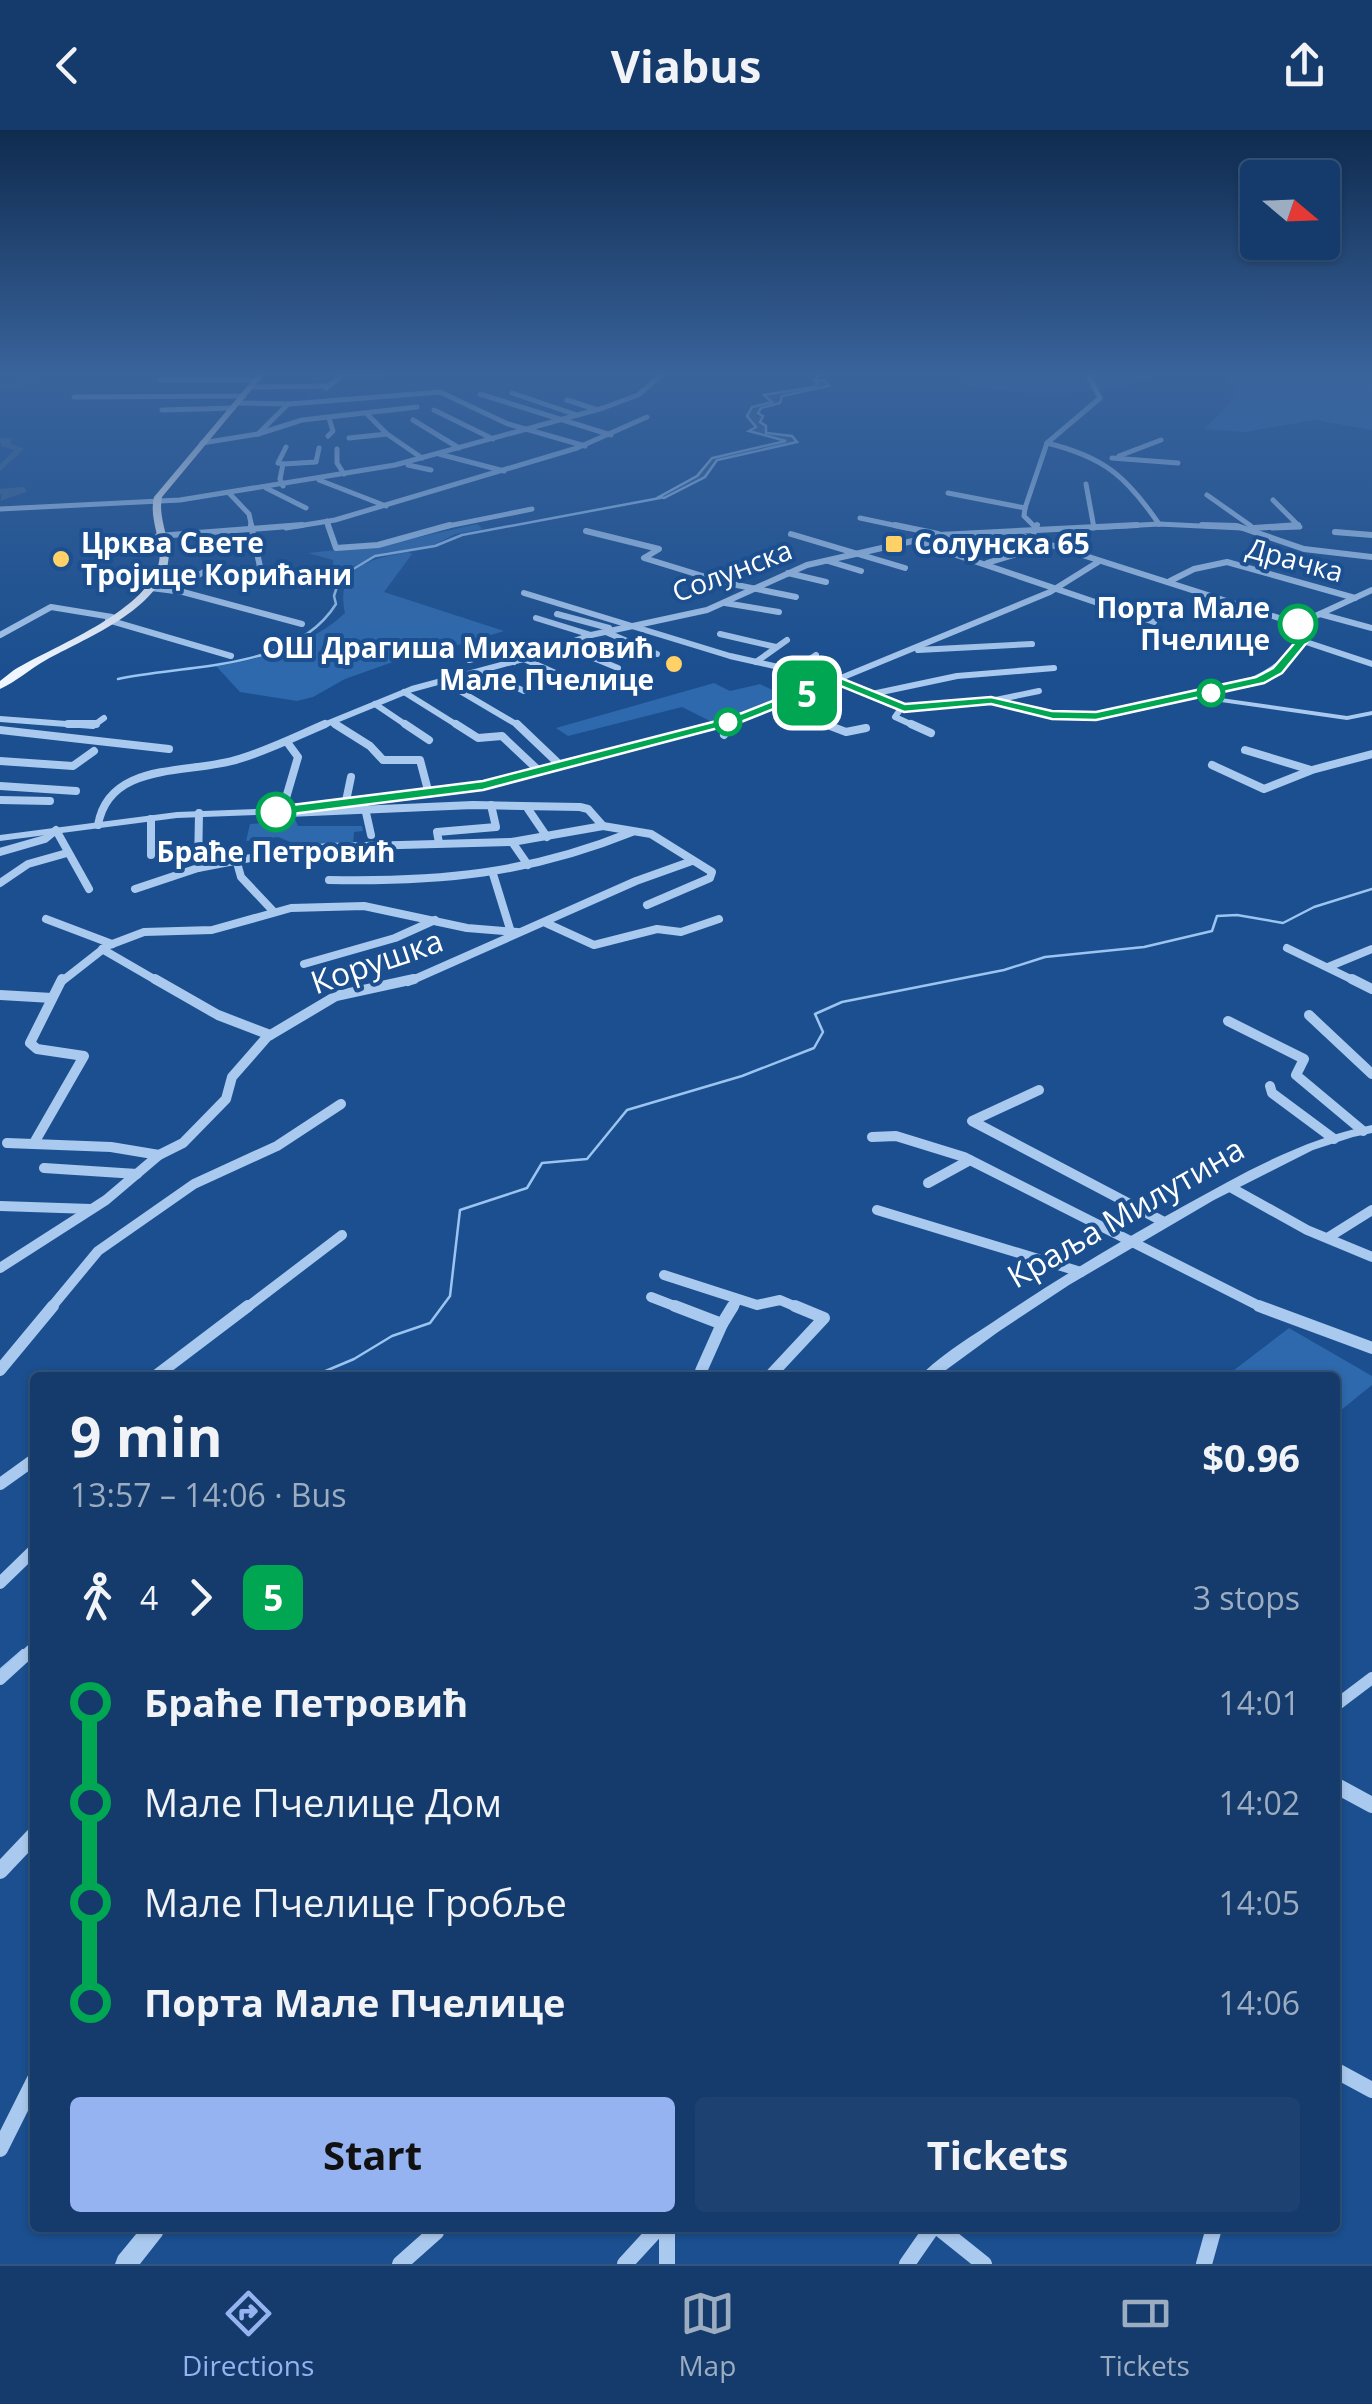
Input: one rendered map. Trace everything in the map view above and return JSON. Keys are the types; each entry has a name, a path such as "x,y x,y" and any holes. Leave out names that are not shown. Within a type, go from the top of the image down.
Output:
{"main road":[{"path":"0,686 38,658 110,618 150,588 164,560 154,516 156,502 180,471"}],"street":[{"path":"282,471 283,486"},
{"path":"342,471 344,474"},
{"path":"0,509 156,502 283,486 362,471"},
{"path":"499,471 504,472"},
{"path":"158,536 327,521 508,471"},
{"path":"1035,528 1024,516 1038,471"},
{"path":"1119,471 1159,524"},
{"path":"318,479 386,506"},
{"path":"1086,484 1094,528"},
{"path":"266,488 306,508"},
{"path":"229,493 249,514 262,576"},
{"path":"948,493 1025,508"},
{"path":"1207,495 1254,528"},
{"path":"1245,528 1300,527 1273,500"},
{"path":"327,521 336,548 378,545 532,509"},
{"path":"860,518 939,535"},
{"name":"Солунска","path":"98,825 106,799 132,779 236,760 404,692 591,635 687,616 788,572 826,560 939,535 1159,524 1245,528"},
{"path":"1245,528 1326,553 1371,557"},
{"path":"586,530 659,549 644,558 685,572 796,597"},
{"path":"1335,532 1372,534"},
{"path":"1012,533 1298,624 1372,590"},
{"path":"792,534 905,568"},
{"path":"914,541 1154,622"},
{"path":"988,563 1023,552"},
{"path":"1316,562 1326,553"},
{"path":"826,560 861,571"},
{"path":"0,838 199,813 284,811 462,790 560,766 737,719 1057,587 1098,562"},
{"name":"Драчка","path":"1168,582 1194,570 1227,562 1355,598"},
{"path":"172,590 209,570"},
{"path":"788,572 826,582"},
{"path":"150,588 172,590 302,624"},
{"path":"524,593 756,662 836,680 902,708 1039,692"},
{"path":"724,602 778,612"},
{"path":"0,635 55,606 110,618 231,656"},
{"path":"1318,613 1372,628"},
{"path":"557,614 609,631 657,654"},
{"path":"536,618 591,635"},
{"path":"1298,624 1302,641"},
{"path":"720,634 776,647"},
{"path":"756,662 787,640"},
{"path":"1302,641 1372,664"},
{"path":"1220,695 1278,671 1302,641"},
{"path":"911,650 1032,644"},
{"path":"563,646 618,668"},
{"path":"468,660 497,654 569,679"},
{"path":"793,670 816,654"},
{"path":"872,694 957,676 1054,668"},
{"path":"481,670 524,691"},
{"path":"442,680 504,713 534,736 560,766"},
{"path":"404,692 478,738 502,736 538,770"},
{"path":"991,700 1082,718 1193,696 1220,695 1339,717 1372,714"},
{"path":"375,704 429,740"},
{"path":"775,704 846,732 866,728"},
{"path":"902,708 895,717 931,733"},
{"path":"0,719 93,726 104,718"},
{"path":"714,726 727,732 737,719"},
{"path":"333,723 370,746 383,760 420,760 429,794"},
{"path":"0,730 169,749"},
{"path":"284,811 298,757 287,742"},
{"path":"1245,750 1312,770"},
{"path":"0,761 73,766 94,751"},
{"path":"1212,765 1264,789 1312,770 1372,754"},
{"path":"346,802 351,776"},
{"path":"0,786 76,791"},
{"path":"0,800 50,801"},
{"path":"439,843 437,832 496,827 492,805"},
{"path":"284,811 305,815 365,808 580,806 603,826"},
{"path":"365,808 371,835"},
{"path":"528,809 547,837"},
{"path":"198,868 199,813"},
{"path":"151,819 152,855"},
{"path":"135,889 236,859 328,848 512,842 603,826 650,834 712,875 648,905"},
{"path":"0,852 44,839 56,830"},
{"path":"56,830 90,889"},
{"path":"329,880 493,874 580,853 633,831"},
{"path":"512,842 528,865"},
{"path":"0,883 28,864 67,852"},
{"path":"236,859 241,877 274,912"},
{"name":"Корушка","path":"0,1268 92,1209 158,1155 183,1143 224,1102 232,1078 270,1035 327,999 402,984 476,954 514,931 546,922 636,881 692,861"},
{"path":"34,1144 84,1056 30,1047 64,976 107,946 158,930 229,928 307,905 348,904 467,928 514,931 493,874"},
{"path":"546,922 594,946 657,929 681,932 719,918"},
{"path":"46,919 107,946 218,1015 270,1035"},
{"path":"304,964 396,938 437,920"},
{"path":"1287,948 1371,988"},
{"path":"1328,967 1372,949"},
{"path":"0,995 52,998"},
{"path":"1308,1015 1372,1074"},
{"path":"1228,1020 1304,1060 1296,1075 1367,1130"},
{"path":"1270,1086 1272,1093 1334,1139"},
{"path":"1039,1090 972,1121 1164,1222"},
{"path":"0,1370 98,1250 194,1184 278,1146 341,1104"},
{"name":"Краља Милутина","path":"934,1372 1081,1272 1164,1222 1230,1186 1334,1139 1367,1130"},
{"path":"872,1137 891,1132 970,1160 1128,1243 1278,1314 1372,1348"},
{"path":"7,1143 103,1146 158,1155"},
{"path":"928,1183 970,1160"},
{"path":"44,1168 137,1174"},
{"path":"1230,1186 1307,1230 1372,1257"},
{"path":"0,1206 92,1209"},
{"path":"877,1210 1081,1272"},
{"path":"1330,1237 1372,1210"},
{"path":"161,1372 342,1234"},
{"path":"664,1275 737,1300 757,1304 780,1300 824,1318 774,1372"},
{"path":"651,1297 722,1324"},
{"path":"702,1372 722,1324 737,1300"},
{"path":"0,1484 30,1463"},
{"path":"0,1583 30,1555"},
{"path":"0,1679 30,1652"},
{"path":"1340,1702 1372,1678"},
{"path":"1340,1788 1372,1805"},
{"path":"0,1871 30,1839"},
{"path":"1340,2073 1372,2090"},
{"path":"0,2149 30,2088"},
{"path":"126,2264 151,2232"},
{"path":"400,2264 436,2232"},
{"path":"625,2264 654,2232"},
{"path":"666,2232 666,2264"},
{"path":"907,2264 932,2232"},
{"path":"940,2232 984,2264"},
{"path":"1204,2264 1213,2232"}],"shaded area":[{"path":"702,471 710,471 705,477 659,497"},
{"path":"477,524 483,529 455,534 430,547 384,553 334,575 333,560 308,553 385,545"},
{"path":"412,554 384,592 504,631 425,655 421,652 297,701 240,692 216,666 267,655 317,634 345,613 343,597 350,575 368,562"},
{"path":"714,683 730,691 760,684 787,697 714,723 682,707 568,736 556,728"},
{"path":"277,816 294,817 298,826 362,826 363,831 354,832 353,846 300,846 278,837 246,841 250,824 272,822"},
{"path":"1289,1328 1372,1376 1372,1385 1340,1411 1340,1372 1232,1372"}],"waterway":[{"path":"0,492 24,490 0,498"},
{"path":"118,679 237,661 294,642 317,626 336,604 334,596 340,577 375,556 435,546 462,535 660,498"},
{"path":"323,1372 392,1336 430,1323 450,1296 460,1210 527,1188 542,1163 587,1159 627,1110 742,1076 814,1048 823,1032 815,1014 842,1002 1004,970 1045,957 1144,947 1212,931 1217,916 1237,915 1283,923 1314,907 1372,889"},
{"path":"0,1670 23,1650"}],"bus line":[{"name":"5","path":"276,812 483,786 682,736 836,680 904,708 991,700 1052,715 1096,716 1260,680 1278,671 1302,641 1304,634 1298,624"}],"place":[{"name":"Солунска 65","path":"894,544"},
{"name":"Црква Свете Тројице Корићани","path":"61,559"},
{"name":"Порта Мале Пчелице","path":"1298,624"},
{"name":"ОШ Драгиша Михаиловић Мале Пчелице","path":"674,664"},
{"name":"Браће Петровић","path":"276,812"}]}
